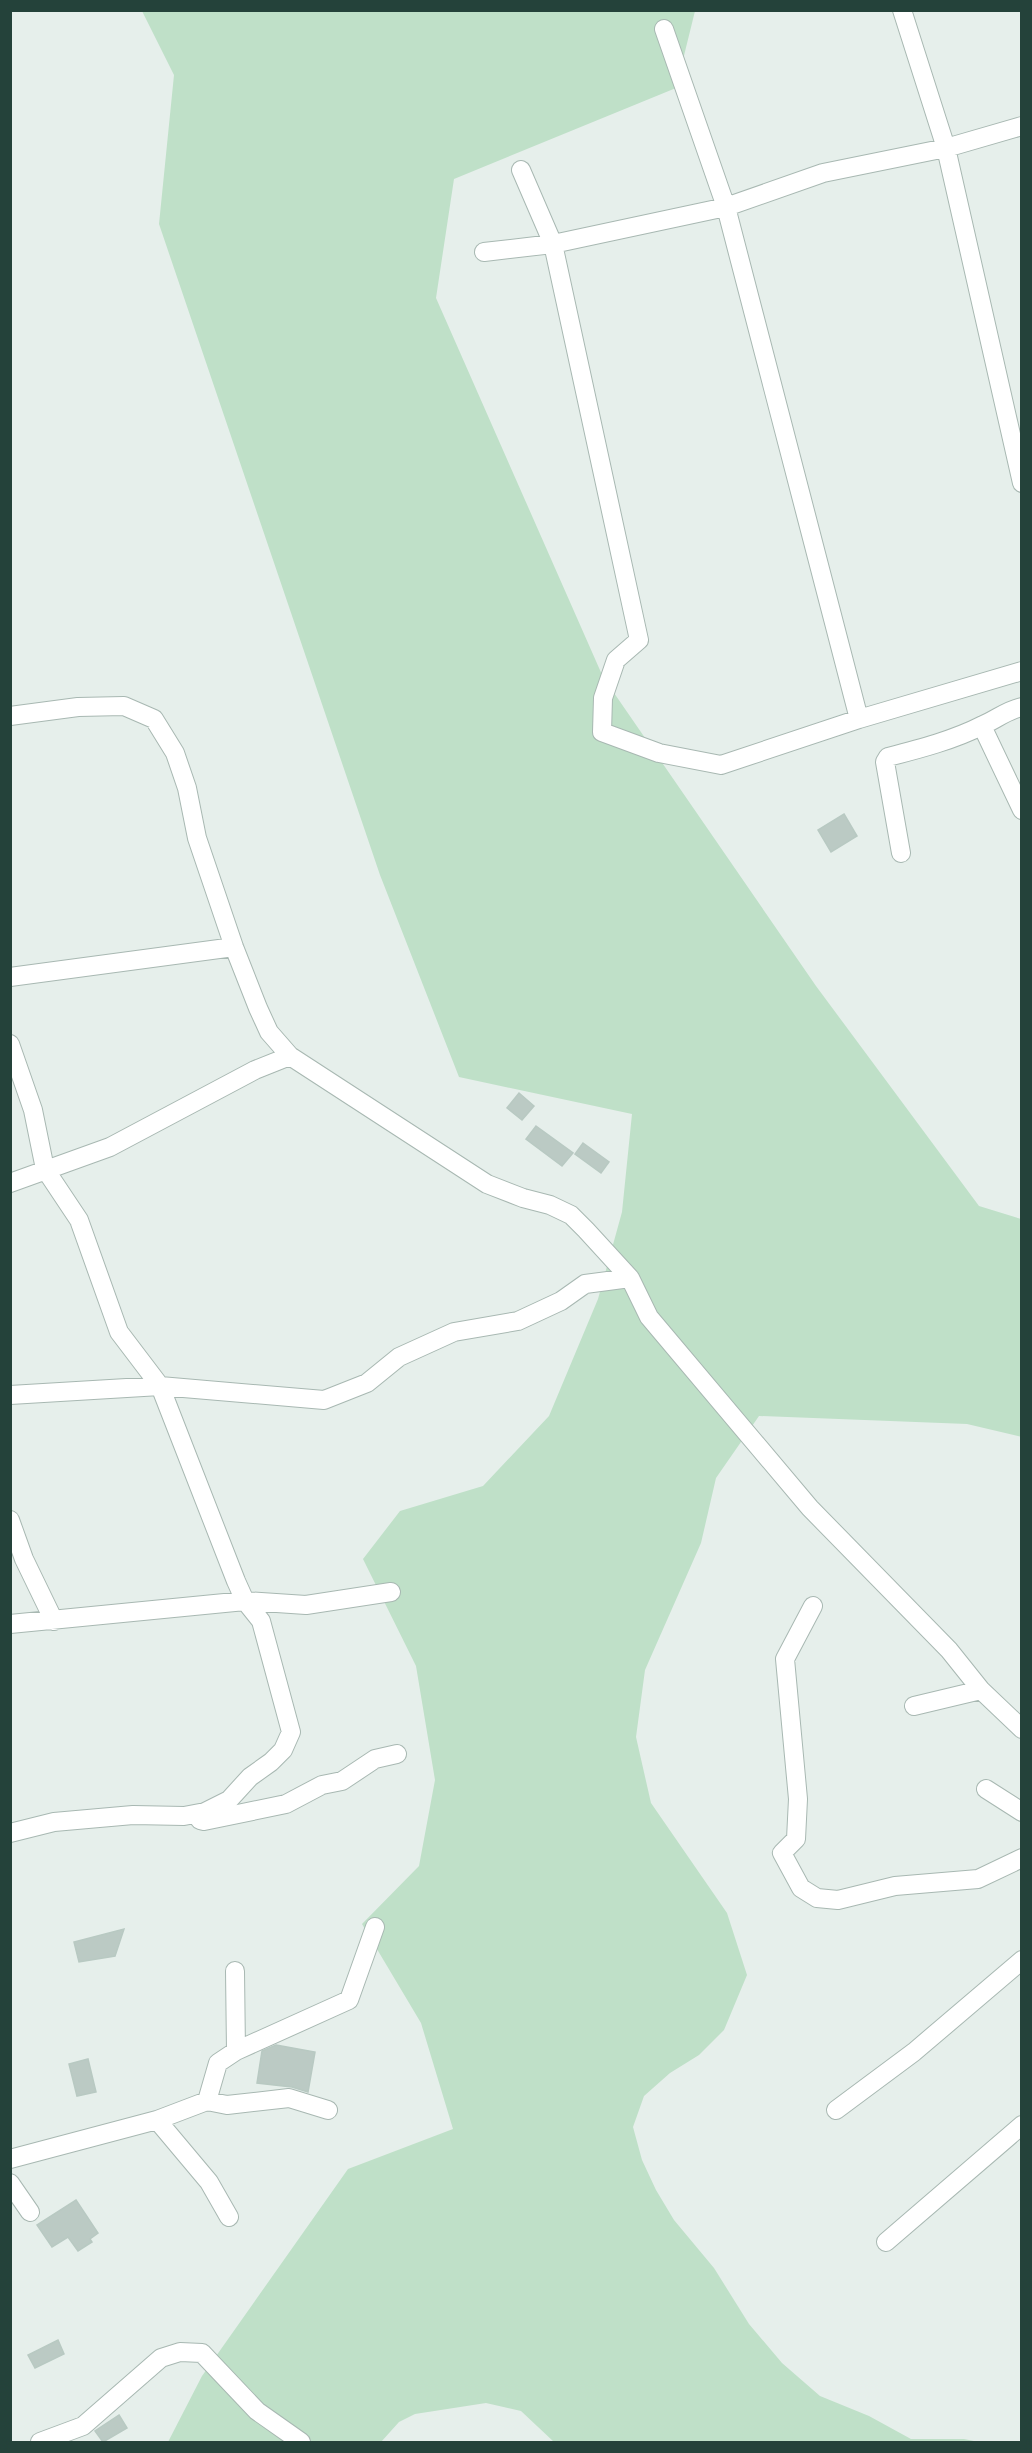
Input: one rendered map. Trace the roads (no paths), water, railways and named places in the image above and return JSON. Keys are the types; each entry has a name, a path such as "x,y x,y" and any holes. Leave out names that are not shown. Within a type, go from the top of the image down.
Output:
{"street":[{"path":"902,10 946,148 1022,483"},
{"path":"664,29 726,207 859,719"},
{"path":"484,252 553,244 726,207 823,173 946,148 1022,126"},
{"path":"521,170 553,244 639,640 616,660 603,698 602,732 659,753 720,765 859,719 1022,671"},
{"path":"901,853 885,762 888,757 982,726 1016,708 1022,691"},
{"path":"10,716 78,707 124,706 154,719 175,753 187,788 197,838 234,947 269,1032 290,1056 487,1184 523,1198 550,1205 571,1215 630,1278 649,1317 810,1508 949,1650 981,1690 1022,1730"},
{"path":"982,726 1022,810"},
{"path":"10,977 234,947"},
{"path":"10,1044 33,1110 45,1169 79,1220 119,1332 160,1386 245,1601 261,1621 291,1732 284,1750 272,1762 250,1777 229,1800 205,1812 184,1816 133,1815 54,1822 10,1833"},
{"path":"10,1183 110,1147 255,1070 290,1056"},
{"path":"10,1395 160,1386 324,1400 367,1383 399,1357 454,1332 518,1321 561,1301 585,1284 630,1278"},
{"path":"10,1520 24,1558 54,1621"},
{"path":"10,1624 245,1601 306,1605 391,1592"},
{"path":"813,1606 784,1659 798,1799 796,1839 782,1853 801,1888 818,1898 838,1900 895,1886 978,1879 1022,1858"},
{"path":"914,1706 981,1690"},
{"path":"184,1816 204,1821 286,1804 322,1785 342,1781 375,1758 397,1754"},
{"path":"986,1789 1022,1812"},
{"path":"207,2101 218,2063 236,2051 349,2000 375,1927"},
{"path":"836,2110 914,2052 1022,1960"},
{"path":"235,1971 236,2051"},
{"path":"10,2159 156,2120 207,2101 227,2105 289,2098 328,2110"},
{"path":"156,2120 209,2182 229,2217"},
{"path":"886,2242 1022,2125"},
{"path":"10,2183 30,2211"},
{"path":"40,2442 82,2426 161,2358 180,2352 202,2353 257,2410 302,2442"}]}
